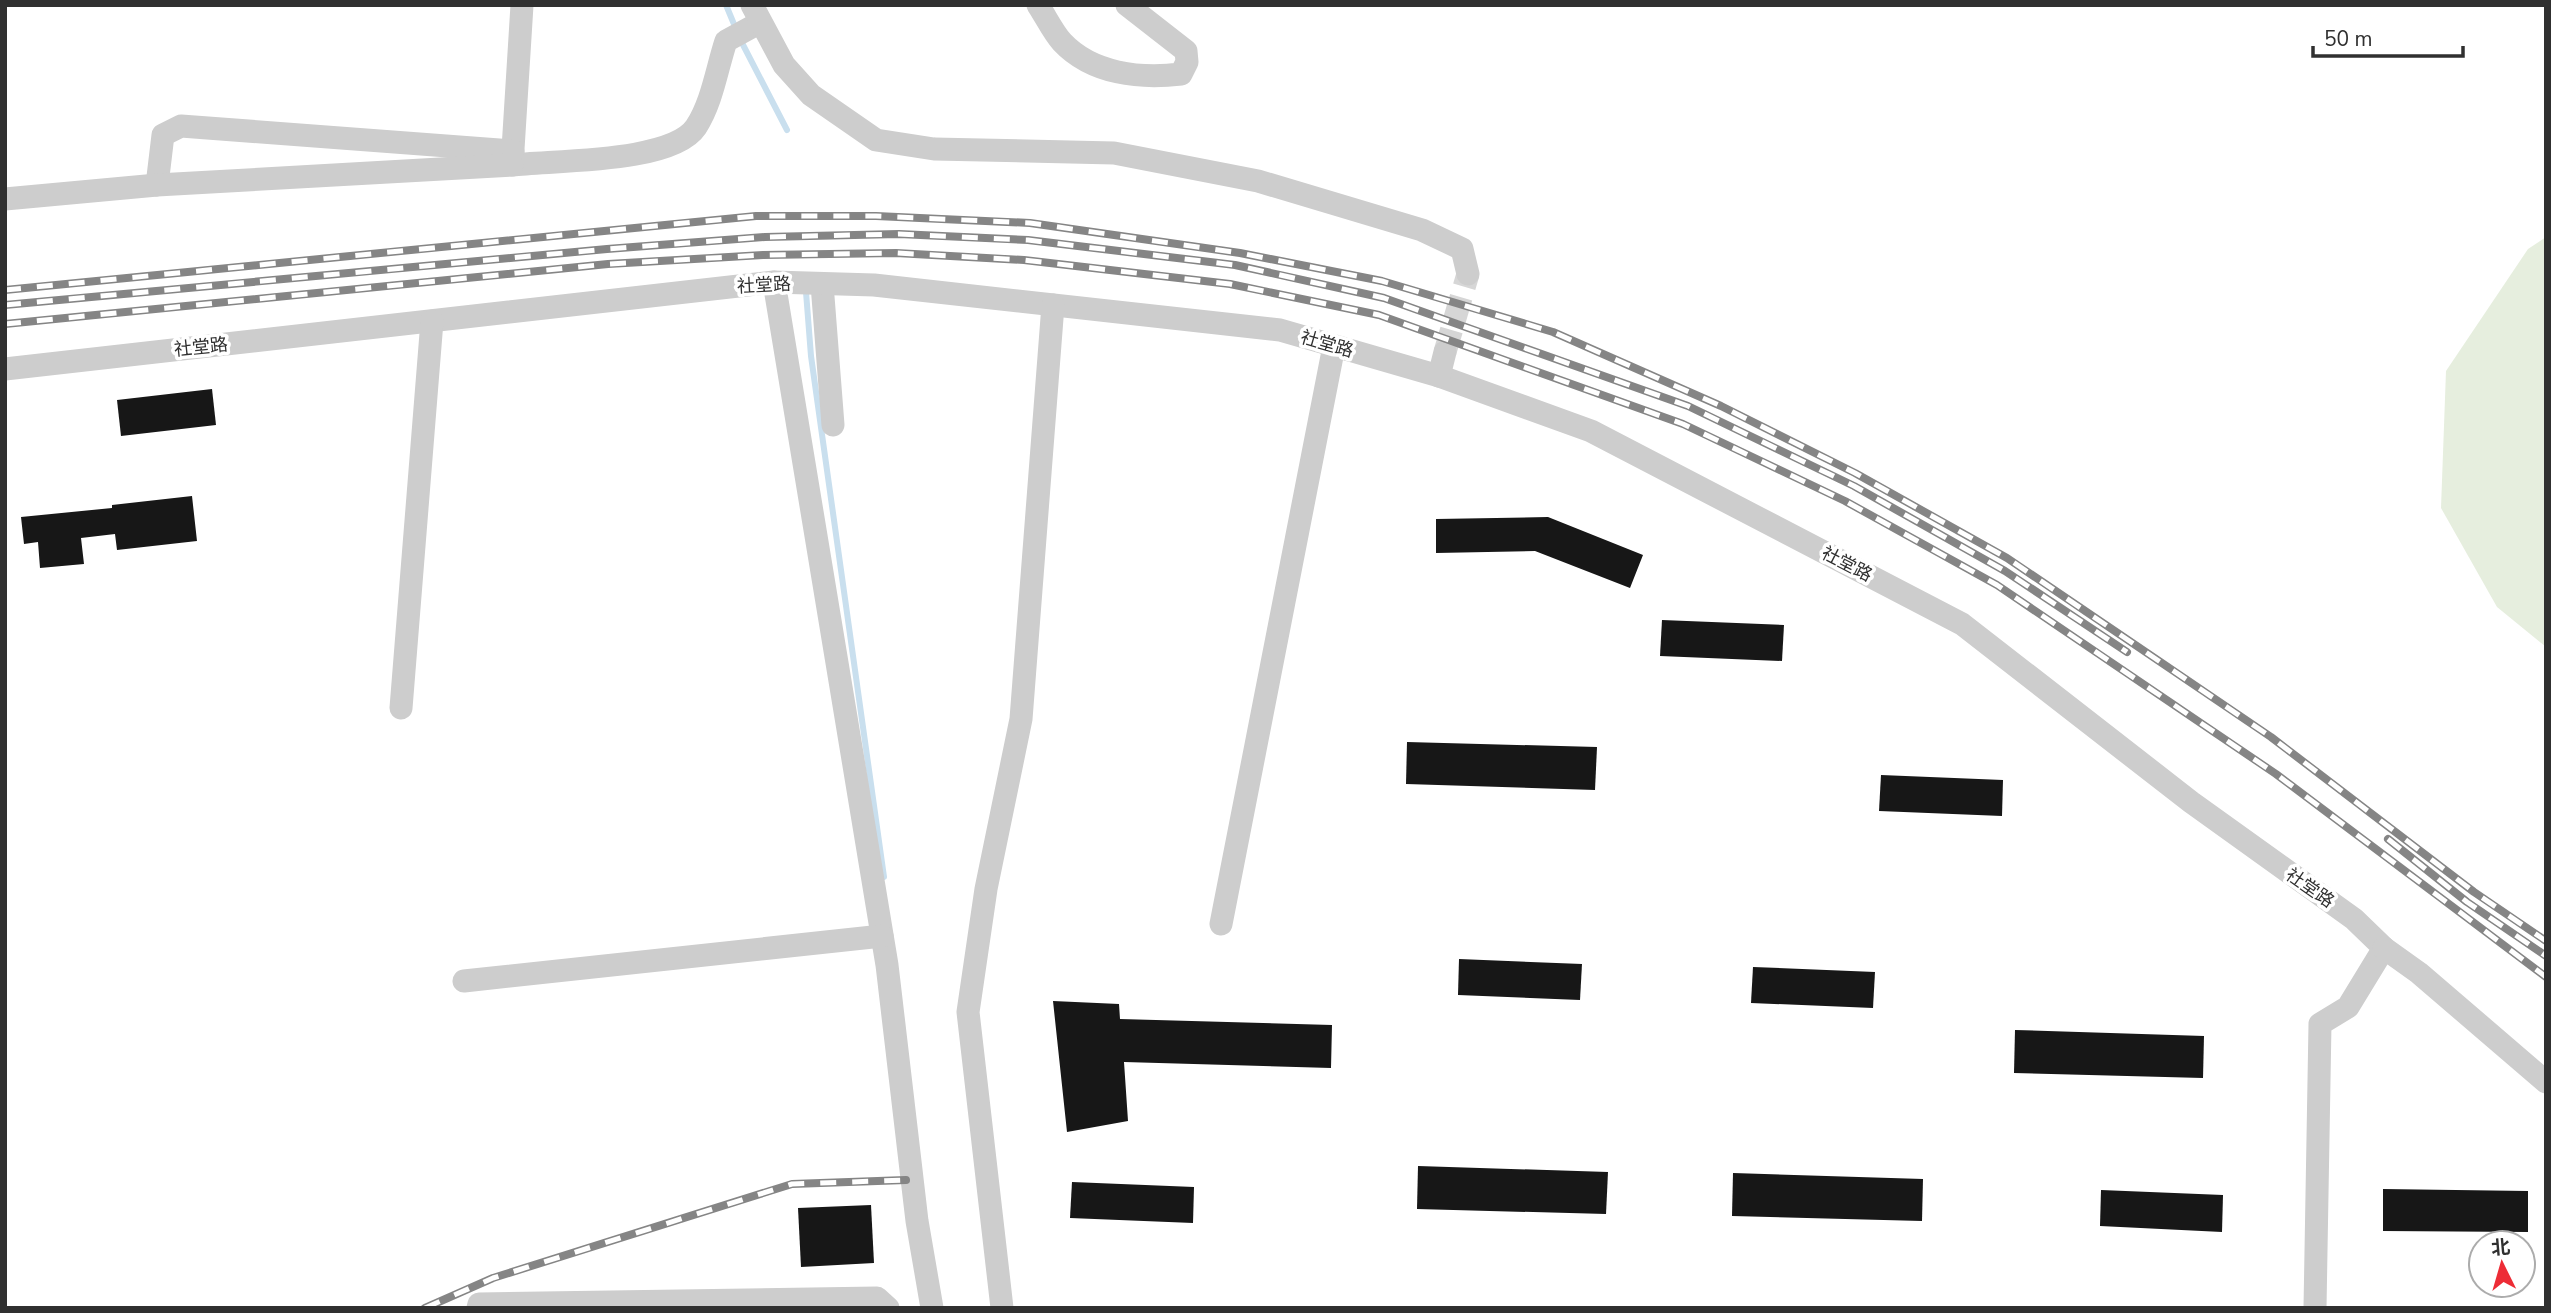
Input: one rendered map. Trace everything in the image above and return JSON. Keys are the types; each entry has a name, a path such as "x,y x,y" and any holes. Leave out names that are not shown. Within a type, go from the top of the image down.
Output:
{"street":[{"path":"512,158 522,5"},
{"path":"1038,5 1062,42 1089,64 1123,73 1159,77 1181,74 1187,62 1186,51 1178,42 1147,23 1127,5"},
{"path":"5,199 512,158 642,155 685,140 701,116 726,41 754,19 784,65 811,95 876,140 934,149 1114,153 1258,181 1422,230 1462,249 1468,274"},
{"path":"157,185 163,135 181,125 512,158"},
{"path":"774,282 882,936 917,1221 932,1308"},
{"name":"社堂路","path":"5,369 774,282 874,285 1280,330 1439,376 1591,431 1962,624 2192,802 2354,919 2384,948 2419,973 2546,1082"},
{"path":"822,284 833,425"},
{"path":"1002,1308 968,1012 986,890 1021,719 1054,305"},
{"path":"401,708 432,321"},
{"path":"1221,923 1334,346"},
{"path":"1439,376 1445,352"},
{"path":"464,981 882,936"},
{"path":"2315,1308 2320,1024 2348,1007 2384,948"},
{"path":"478,1308 479,1304 877,1298 888,1308"}],"green space":[{"path":"2546,237 2546,647 2497,607 2441,508 2446,371 2528,249"}],"building":[{"path":"212,389 216,425 121,436 117,400"},
{"path":"192,496 197,541 117,550 115,534 81,538 84,564 40,568 38,542 24,544 21,517 112,508 112,505"},
{"path":"1548,517 1643,555 1630,588 1535,551 1436,553 1436,519"},
{"path":"1662,620 1784,625 1782,661 1660,656"},
{"path":"1407,742 1597,747 1595,790 1406,784"},
{"path":"1881,775 2003,780 2002,816 1879,811"},
{"path":"1459,959 1582,964 1580,1000 1458,995"},
{"path":"1753,967 1875,972 1873,1008 1751,1003"},
{"path":"1053,1001 1119,1004 1120,1019 1332,1025 1331,1068 1124,1062 1128,1121 1067,1132"},
{"path":"2015,1030 2204,1036 2203,1078 2014,1073"},
{"path":"1418,1166 1608,1172 1606,1214 1417,1209"},
{"path":"1733,1173 1923,1179 1922,1221 1732,1216"},
{"path":"1072,1182 1194,1187 1193,1223 1070,1218"},
{"path":"2383,1189 2528,1191 2528,1229 2383,1231"},
{"path":"2101,1190 2223,1195 2222,1232 2100,1226"},
{"path":"871,1205 874,1263 801,1267 798,1208"}],"waterway":[{"path":"726,5 736,29"},
{"path":"740,39 787,130"},
{"path":"806,292 811,356 884,877"}],"tunnel":[{"path":"1445,352 1468,274"}],"railway":[{"path":"5,290 756,216 876,216 1030,223 1240,253 1382,281 1553,332 1721,406 1855,473 2007,558 2271,737 2474,892 2546,941"},
{"path":"5,305 607,249 765,237 899,234 1028,240 1235,265 1384,298 1688,406 1854,486 2005,571 2127,652"},
{"path":"5,324 608,264 763,255 896,253 1024,260 1230,284 1379,315 1683,424 1845,501 1997,585 2276,774 2546,977"},
{"path":"2388,839 2467,902 2546,956"},
{"path":"425,1308 493,1278 792,1184 906,1180"}]}
